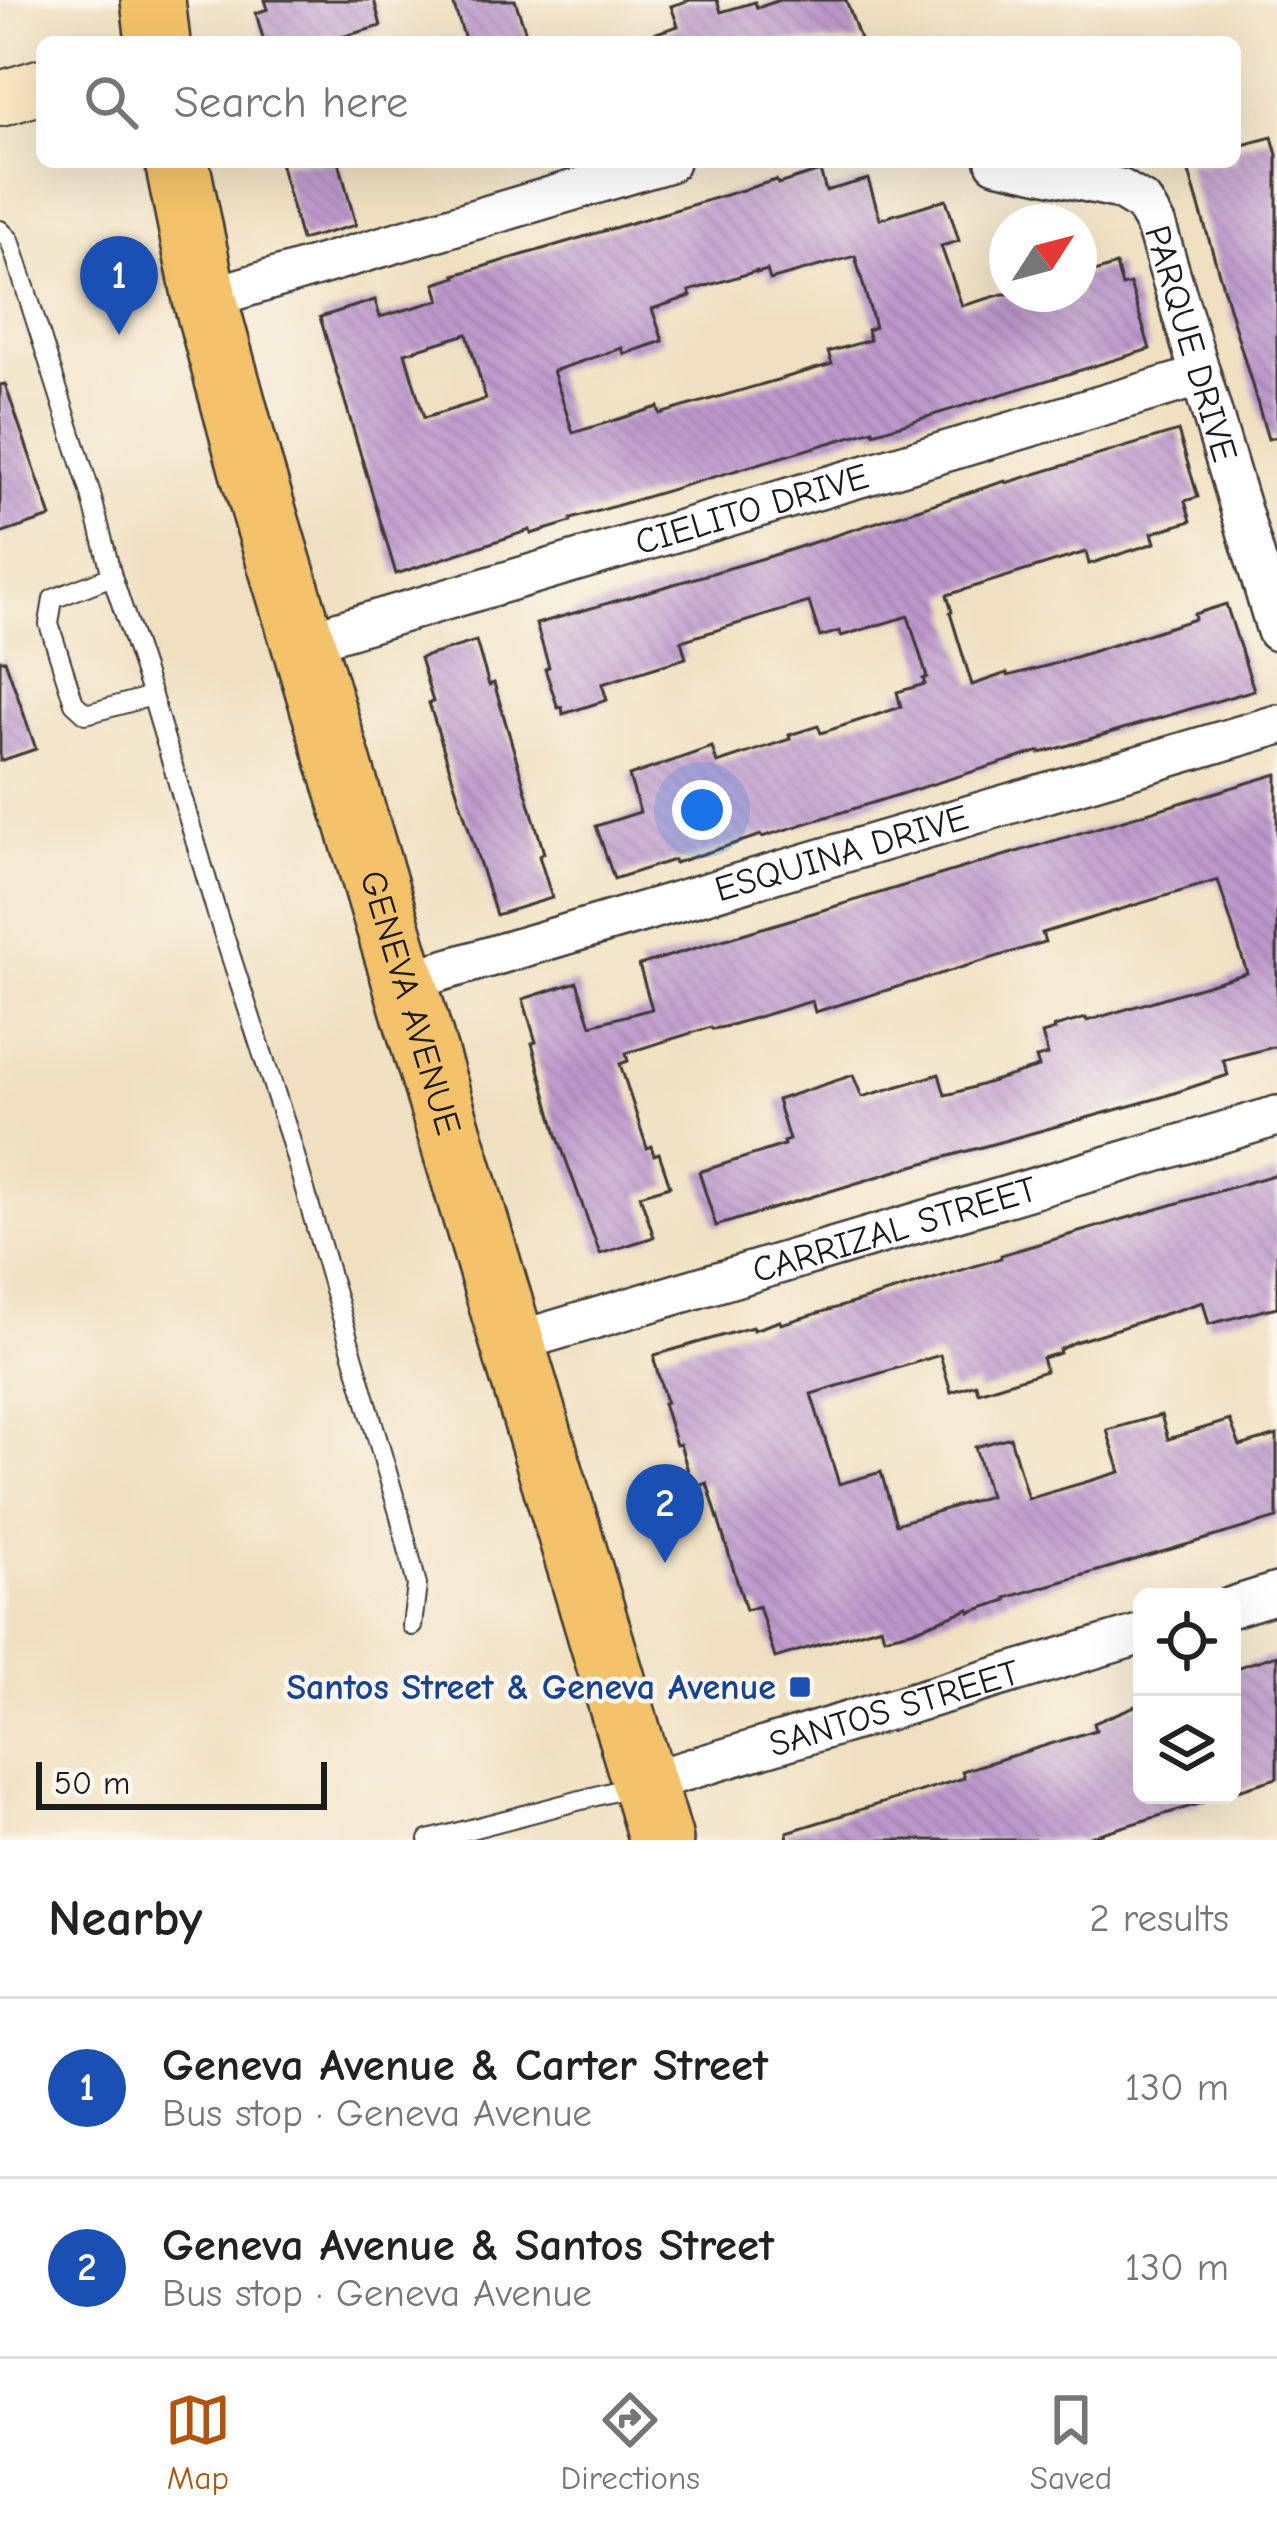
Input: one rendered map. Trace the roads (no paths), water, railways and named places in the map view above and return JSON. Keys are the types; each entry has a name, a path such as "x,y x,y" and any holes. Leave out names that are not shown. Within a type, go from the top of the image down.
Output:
{"main road":[{"path":"153,0 157,36"},
{"name":"GENEVA AVENUE","path":"178,168 205,299 239,427 652,1812"}],"street":[{"path":"0,99 36,88"},
{"path":"205,299 649,168"},
{"name":"PARQUE DRIVE","path":"1024,168 1120,189 1143,203 1156,226 1277,632"},
{"name":"CIELITO DRIVE","path":"303,642 1201,376"},
{"name":"ESQUINA DRIVE","path":"404,982 1277,725"},
{"name":"CARRIZAL STREET","path":"512,1343 1277,1116"},
{"path":"1241,1604 1277,1593"},
{"name":"SANTOS STREET","path":"652,1812 1133,1637"}],"lane":[{"path":"0,230 10,240 18,262 217,914 290,1135 417,1585 412,1626"},
{"path":"112,576 53,599 49,625 74,703 86,714 152,696"},
{"path":"429,1840 652,1812"}],"place":[{"name":"Geneva Avenue & Carter Street","path":"119,335"},
{"name":"Geneva Avenue & Santos Street","path":"665,1563"},
{"name":"Santos Street & Geneva Avenue","path":"800,1687"}]}
